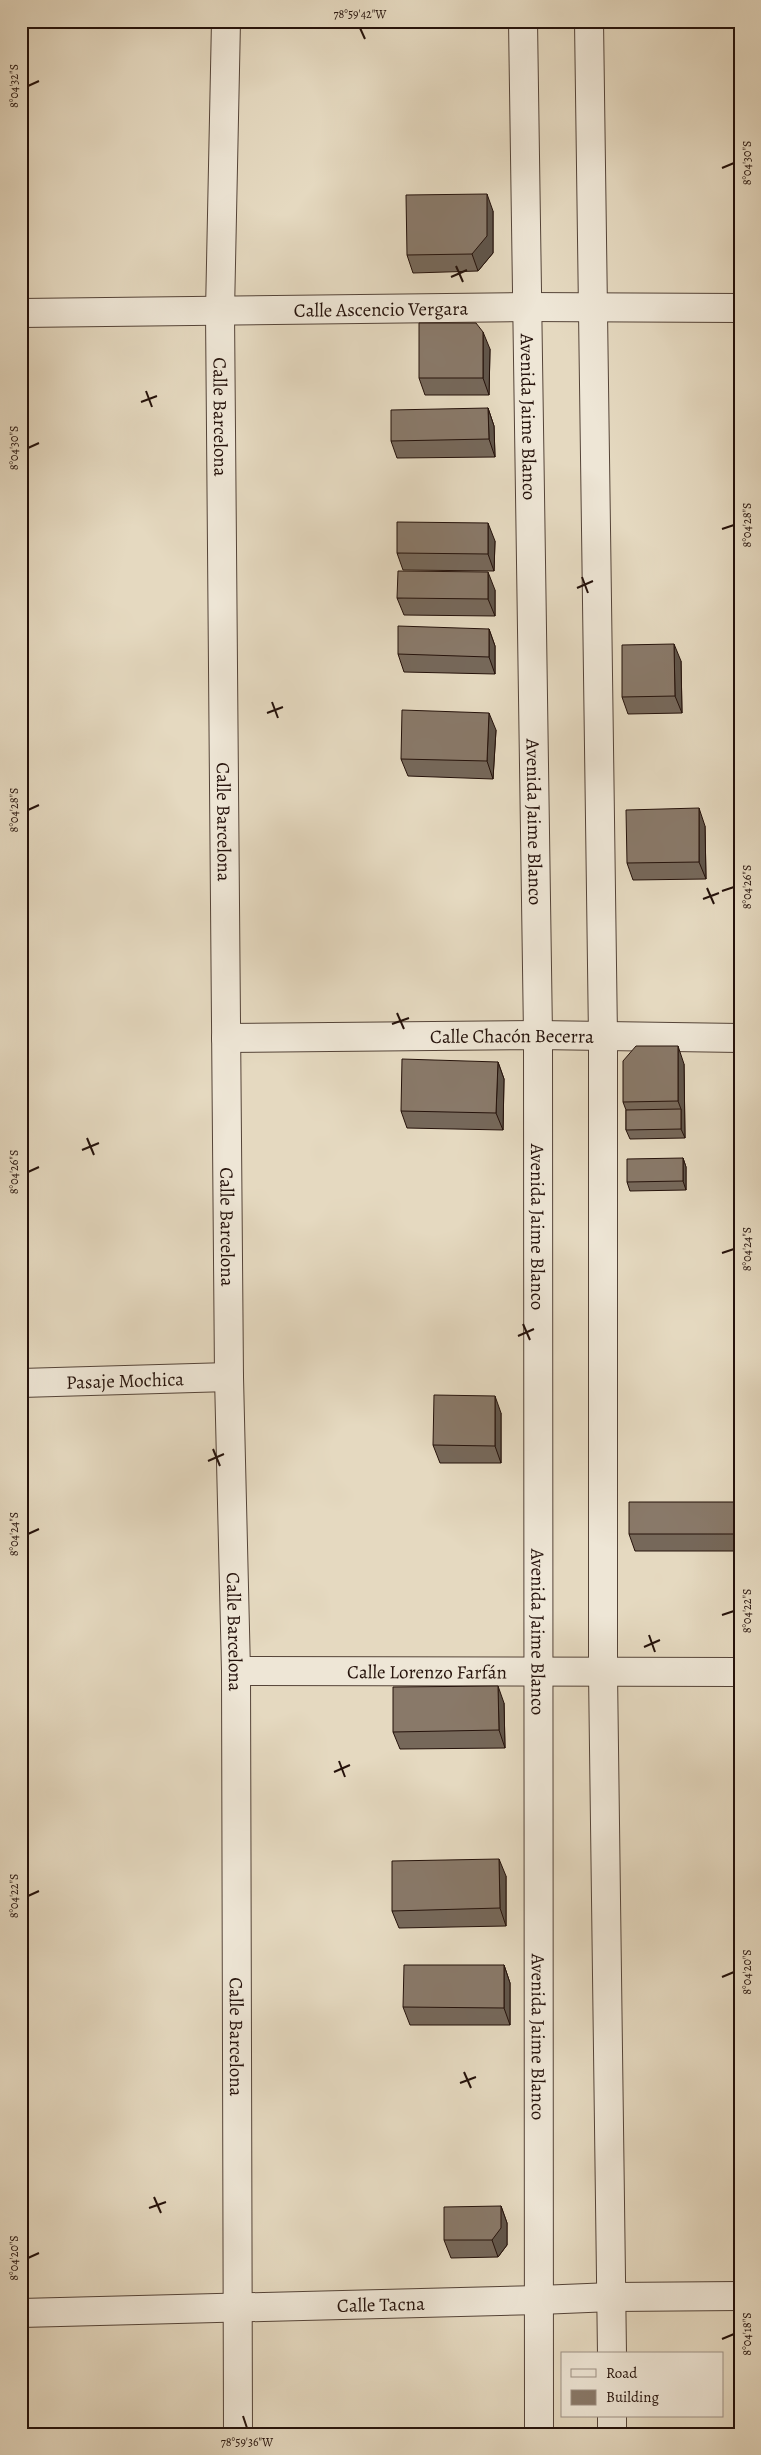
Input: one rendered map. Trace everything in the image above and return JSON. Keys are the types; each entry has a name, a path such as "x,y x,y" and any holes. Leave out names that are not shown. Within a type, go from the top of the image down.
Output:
{"street":[{"name":"Calle Barcelona","path":"226,21 220,312 229,1377 236,1671 236,2308 238,2434"},
{"name":"Avenida Jaime Blanco","path":"523,21 538,1035 540,1671 539,2434"},
{"path":"588,21 603,1037 603,1672 612,2352"},
{"name":"Calle Ascencio Vergara","path":"21,313 527,307 740,308"},
{"name":"Calle Chacón Becerra","path":"226,1038 538,1035 740,1038"},
{"name":"Pasaje Mochica","path":"21,1383 229,1377"},
{"name":"Calle Lorenzo Farfán","path":"236,1671 740,1672"},
{"name":"Calle Tacna","path":"21,2313 612,2297 740,2296"},
{"path":"612,2418 612,2434"}],"building":[{"path":"487,194 487,236 472,254 407,255 406,195"},
{"path":"419,323 476,323 483,332 483,378 419,378"},
{"path":"488,408 489,439 391,441 391,410"},
{"path":"397,522 488,523 488,554 397,553"},
{"path":"398,571 488,572 488,599 397,598"},
{"path":"398,626 489,629 489,657 398,654"},
{"path":"674,644 675,696 622,697 622,645"},
{"path":"402,710 489,713 487,761 401,759"},
{"path":"699,808 699,862 627,863 626,810"},
{"path":"636,1046 678,1046 678,1101 623,1102 623,1061"},
{"path":"402,1059 498,1062 496,1113 401,1111"},
{"path":"681,1109 681,1129 626,1130 626,1110"},
{"path":"683,1158 683,1181 627,1182 627,1159"},
{"path":"434,1395 495,1396 495,1446 433,1445"},
{"path":"629,1502 738,1502 738,1534 629,1534"},
{"path":"498,1686 499,1730 393,1732 393,1687"},
{"path":"499,1859 500,1908 392,1911 392,1861"},
{"path":"404,1965 504,1965 504,2008 403,2007"},
{"path":"501,2206 501,2228 492,2240 444,2240 444,2207"}]}
